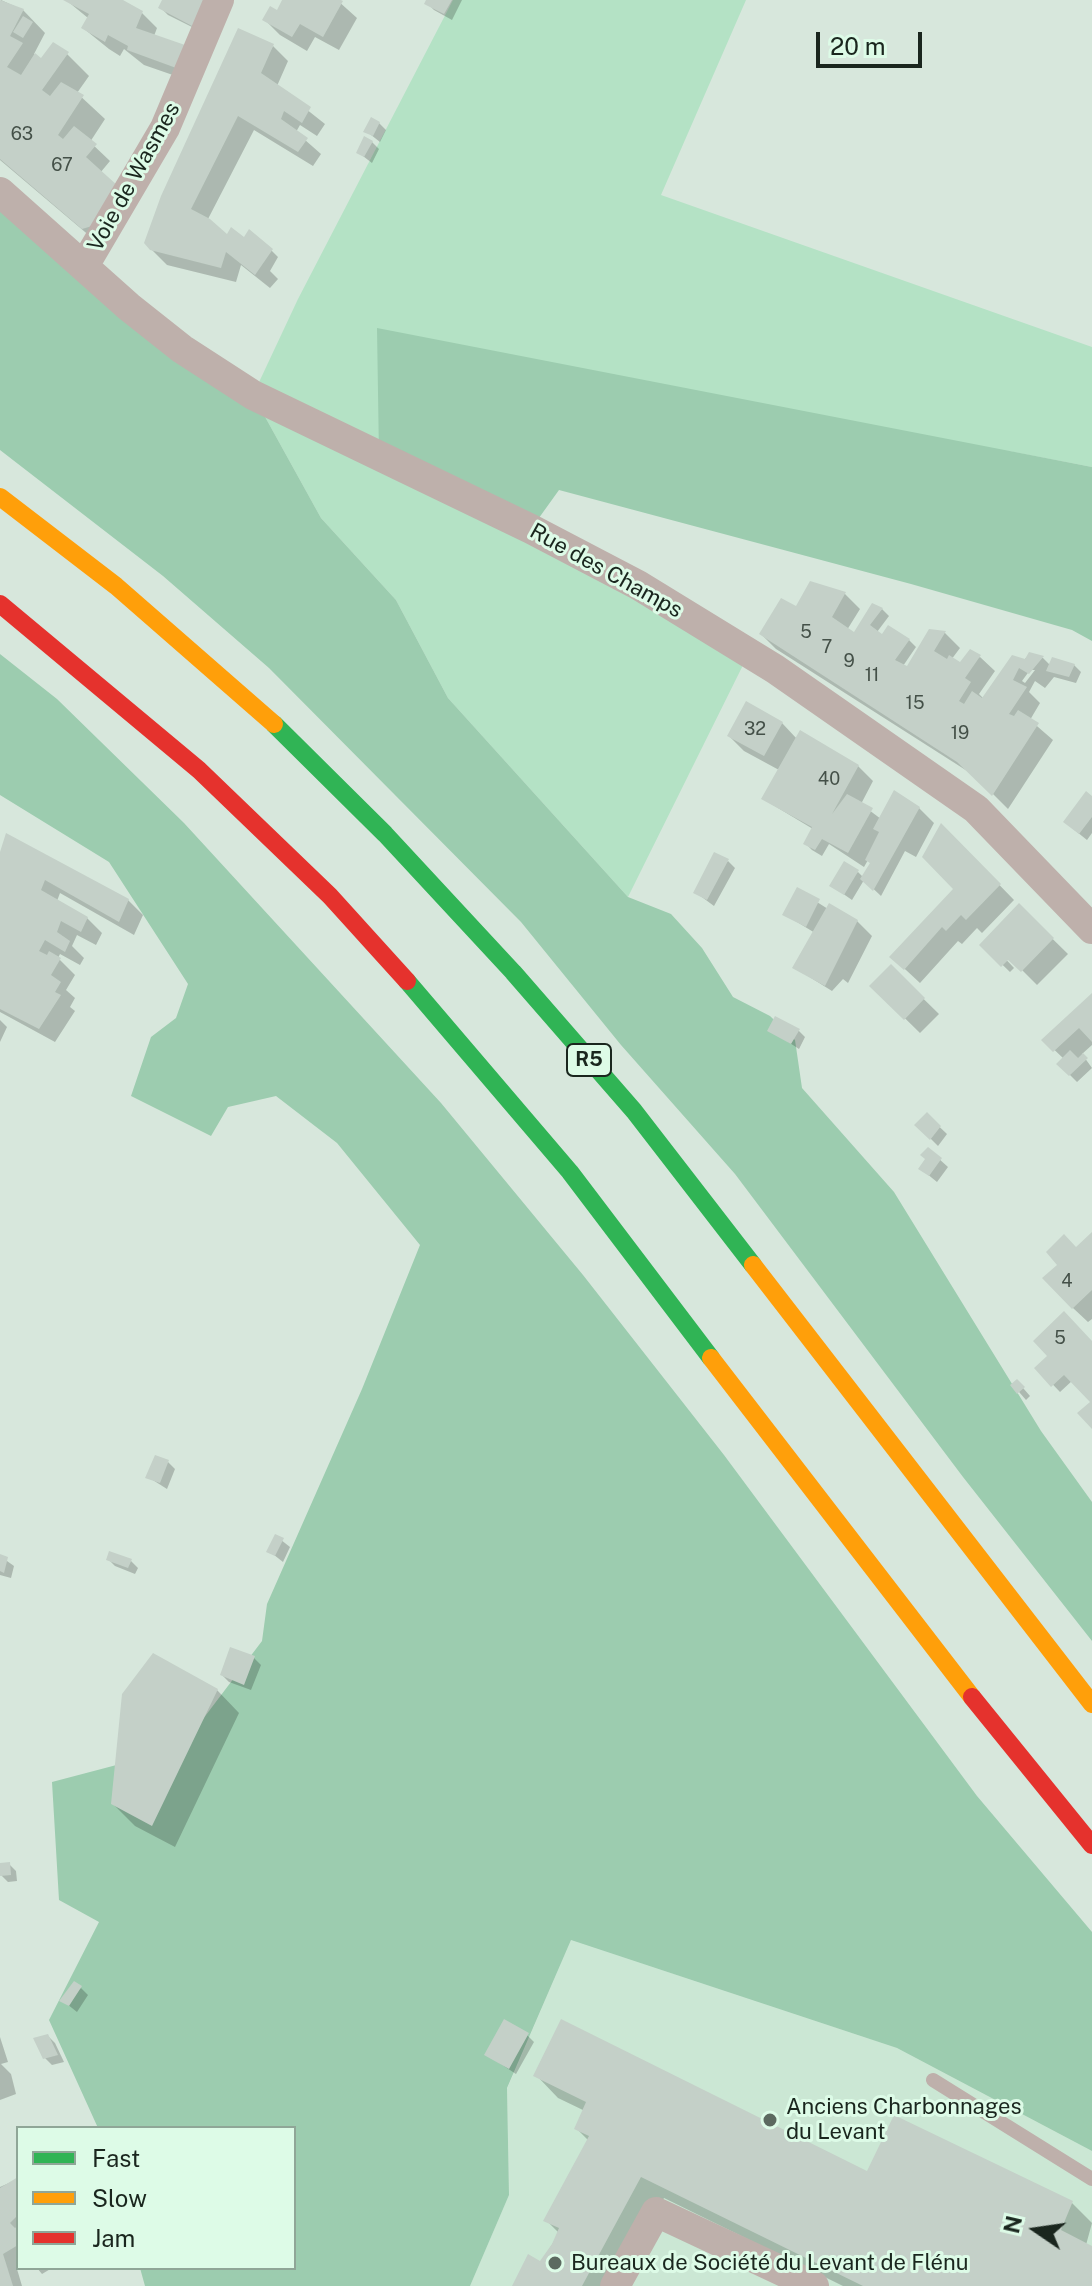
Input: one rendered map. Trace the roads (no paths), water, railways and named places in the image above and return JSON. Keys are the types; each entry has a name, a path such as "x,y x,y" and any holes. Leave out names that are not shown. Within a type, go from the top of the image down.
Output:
{"highway":[{"name":"R5","path":"0,497 116,586 257,707 385,834 513,972 634,1111 1092,1704"},
{"path":"0,604 57,648 199,770 330,896 451,1029 570,1172 905,1614 1092,1845"}],"street":[{"name":"Voie de Wasmes","path":"84,266 165,128 219,0"},
{"name":"Rue des Champs","path":"0,192 182,349 253,395 638,585 775,669 976,809 1092,929"},
{"path":"615,2286 656,2212 814,2286"}],"lane":[{"path":"933,2080 1092,2179"}],"place":[{"name":"Anciens Charbonnages du Levant","path":"770,2120"},
{"name":"Bureaux de Société du Levant de Flénu","path":"555,2263"}]}
